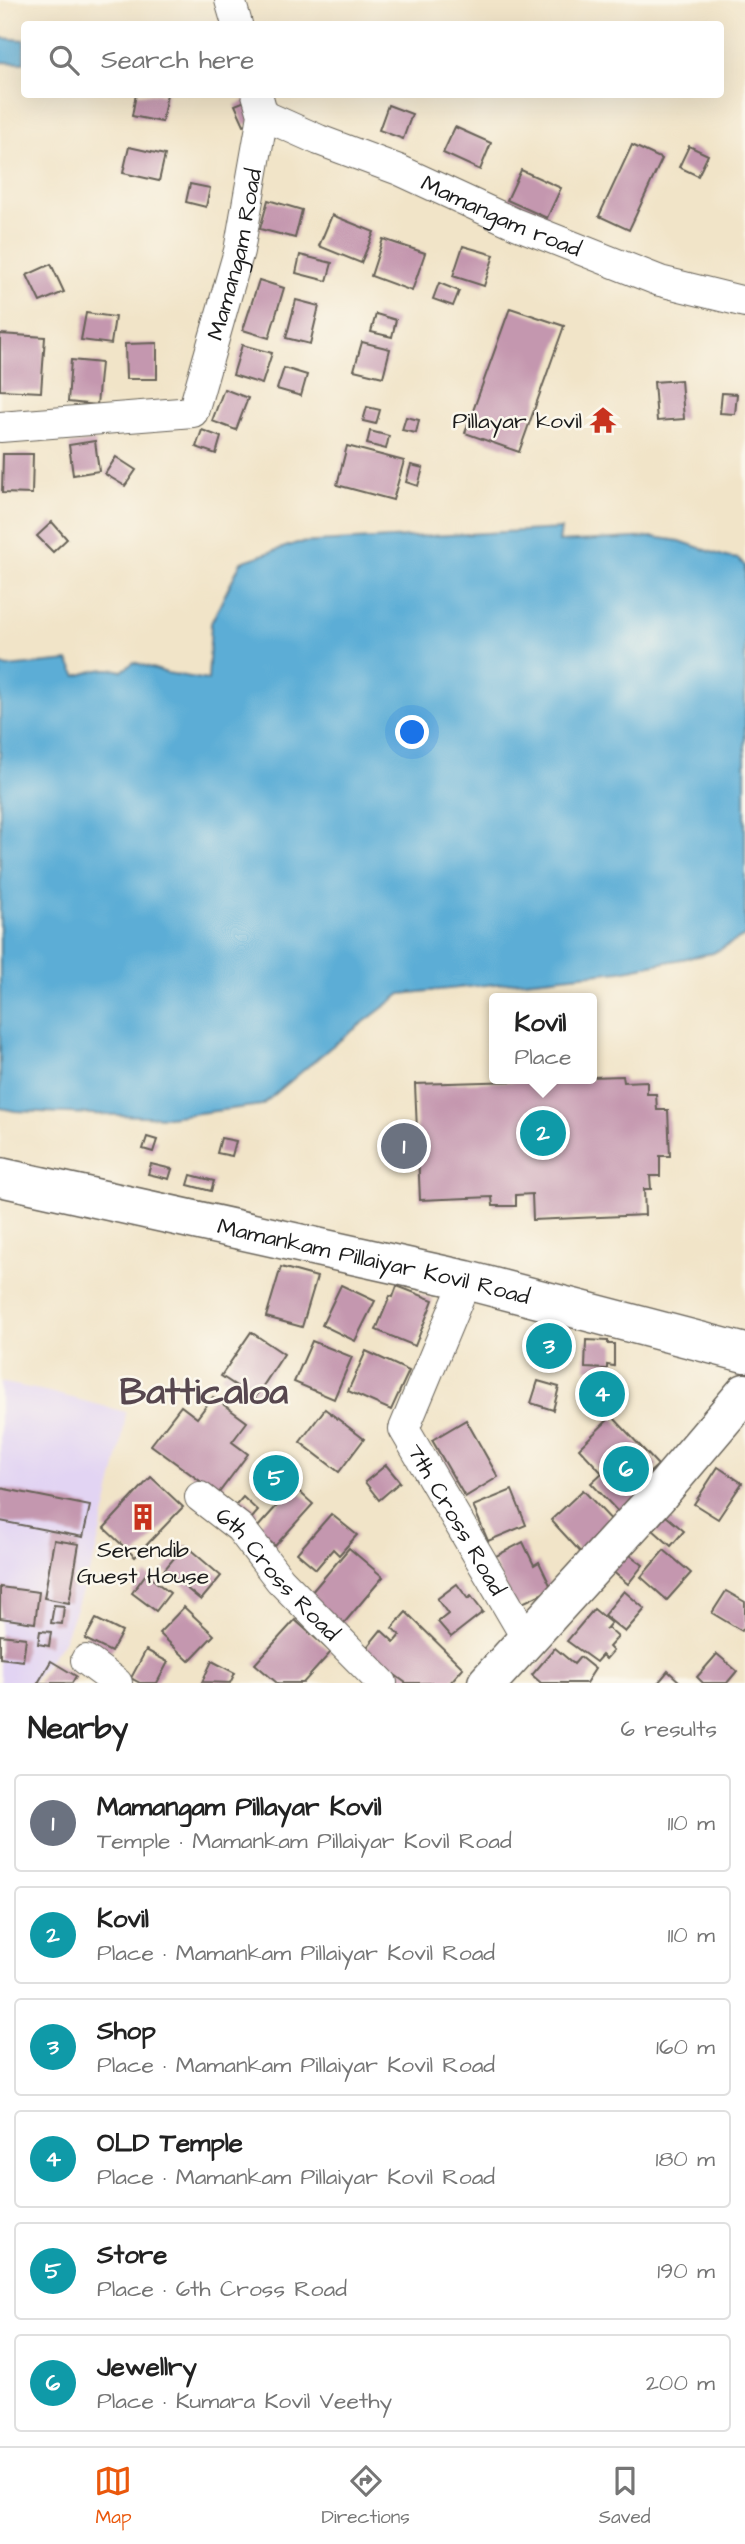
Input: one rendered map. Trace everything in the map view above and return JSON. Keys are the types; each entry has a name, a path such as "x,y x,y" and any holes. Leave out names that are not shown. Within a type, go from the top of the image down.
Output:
{"main road":[{"name":"Mamankam Pillaiyar Kovil Road","path":"0,1177 466,1280 745,1353"},
{"path":"488,1683 656,1498 745,1393"}],"street":[{"path":"230,0 236,21"},
{"name":"Mamangam road","path":"260,105 319,140 399,170 516,224 660,281 745,302"},
{"name":"Mamangam Road","path":"0,427 193,412 239,251 260,105"},
{"name":"7th Cross Road","path":"466,1280 404,1429 527,1639"},
{"name":"6th Cross Road","path":"200,1497 240,1528 280,1580 382,1683"},
{"path":"86,1660 117,1683"}],"shaded area":[{"path":"0,1382 126,1412 121,1445 94,1559 64,1640 32,1683 0,1683"}],"water":[{"path":"0,38 21,40 21,63 0,62"},
{"path":"561,529 559,542 653,537 680,541 739,559 745,566 745,936 713,953 620,971 401,994 331,1047 262,1105 168,1117 15,1111 0,1108 0,664 7,667 68,661 77,676 105,669 122,671 134,662 167,673 208,680 211,623 241,562 297,543"}],"building":[{"path":"135,98 166,98 162,122 132,116"},
{"path":"250,99 258,119 244,125 235,105"},
{"path":"388,105 412,114 403,139 379,130"},
{"path":"455,127 491,143 480,170 443,153"},
{"path":"632,145 662,159 629,230 599,216"},
{"path":"689,146 708,155 698,176 679,167"},
{"path":"129,147 165,155 159,181 123,173"},
{"path":"521,170 561,188 547,218 507,200"},
{"path":"190,184 210,188 206,207 186,202"},
{"path":"268,200 302,210 295,238 260,229"},
{"path":"332,215 374,232 361,263 319,246"},
{"path":"383,239 425,253 412,291 371,276"},
{"path":"463,246 494,255 484,286 453,276"},
{"path":"300,255 332,263 327,281 296,273"},
{"path":"51,264 64,292 40,302 27,275"},
{"path":"259,280 284,288 269,338 243,330"},
{"path":"439,283 459,291 453,306 433,299"},
{"path":"296,300 319,306 310,344 286,338"},
{"path":"510,308 564,326 519,452 465,433"},
{"path":"86,313 115,317 111,344 81,340"},
{"path":"376,314 396,320 392,337 371,332"},
{"path":"0,334 45,337 41,392 0,390"},
{"path":"362,342 390,349 383,377 354,370"},
{"path":"157,343 157,379 126,379 125,344"},
{"path":"242,345 272,353 262,384 233,375"},
{"path":"71,360 101,363 97,405 68,402"},
{"path":"284,368 307,375 301,396 277,389"},
{"path":"681,380 684,419 657,421 654,382"},
{"path":"224,389 248,398 236,430 212,421"},
{"path":"722,393 737,394 735,414 720,413"},
{"path":"367,407 380,410 376,424 363,421"},
{"path":"406,417 419,420 416,433 402,430"},
{"path":"202,430 221,437 216,454 196,447"},
{"path":"370,431 389,436 386,449 367,444"},
{"path":"95,441 99,471 73,475 69,445"},
{"path":"347,446 404,461 393,500 337,485"},
{"path":"3,454 33,454 32,494 2,493"},
{"path":"116,457 136,470 125,486 105,474"},
{"path":"411,465 423,468 418,486 406,482"},
{"path":"52,522 67,539 53,552 37,536"},
{"path":"623,1076 624,1082 647,1081 647,1094 656,1094 657,1110 668,1110 670,1156 660,1156 660,1176 650,1176 651,1189 644,1189 645,1215 533,1220 532,1194 516,1195 516,1206 493,1206 492,1197 420,1200 415,1084 597,1084 597,1077"},
{"path":"147,1137 157,1140 153,1152 143,1149"},
{"path":"221,1138 236,1141 232,1156 217,1153"},
{"path":"151,1164 172,1169 169,1179 148,1174"},
{"path":"191,1175 214,1181 211,1191 188,1185"},
{"path":"281,1267 317,1277 302,1327 266,1317"},
{"path":"341,1285 375,1301 355,1341 322,1325"},
{"path":"397,1286 433,1300 415,1346 376,1330"},
{"path":"544,1330 565,1340 554,1362 533,1352"},
{"path":"251,1332 284,1354 255,1398 221,1376"},
{"path":"586,1340 608,1341 608,1344 614,1344 614,1366 607,1365 607,1369 585,1368"},
{"path":"312,1341 352,1357 334,1399 294,1382"},
{"path":"366,1351 409,1371 391,1410 348,1391"},
{"path":"538,1381 559,1387 553,1410 531,1403"},
{"path":"595,1383 610,1384 609,1404 594,1404"},
{"path":"213,1397 247,1422 232,1442 248,1454 218,1494 151,1445 181,1406 197,1418"},
{"path":"325,1409 364,1439 339,1472 300,1442"},
{"path":"612,1416 658,1465 637,1484 645,1492 621,1515 591,1483 602,1473 579,1448"},
{"path":"466,1420 498,1477 465,1497 432,1440"},
{"path":"275,1459 294,1472 276,1498 257,1484"},
{"path":"386,1465 400,1482 379,1500 365,1482"},
{"path":"718,1467 742,1483 718,1519 694,1504"},
{"name":"Serendib Guest House","path":"151,1477 183,1507 135,1557 104,1528"},
{"path":"294,1487 313,1504 275,1546 256,1529"},
{"path":"0,1488 90,1506 83,1537 0,1521"},
{"path":"512,1490 526,1525 488,1541 473,1506"},
{"path":"583,1490 617,1526 585,1557 551,1520"},
{"path":"243,1497 258,1511 245,1526 230,1512"},
{"path":"331,1514 357,1535 339,1555 333,1549 316,1569 297,1553"},
{"path":"666,1516 684,1531 671,1546 653,1530"},
{"path":"54,1540 79,1544 69,1603 44,1598"},
{"path":"523,1542 534,1565 539,1562 552,1589 514,1607 492,1558"},
{"path":"185,1545 221,1576 201,1600 164,1570"},
{"path":"349,1548 383,1577 339,1629 305,1600"},
{"path":"664,1550 691,1573 667,1600 641,1577"},
{"path":"626,1552 643,1565 628,1584 611,1570"},
{"path":"146,1574 170,1593 156,1611 132,1593"},
{"path":"457,1584 468,1599 471,1596 483,1612 451,1637 438,1622 448,1614 437,1599"},
{"path":"0,1587 39,1592 35,1623 0,1618"},
{"path":"624,1591 645,1609 625,1632 604,1615"},
{"path":"726,1591 745,1602 745,1626 742,1631 712,1613"},
{"path":"54,1605 64,1606 62,1624 51,1623"},
{"path":"184,1607 214,1635 189,1661 159,1633"},
{"path":"594,1609 611,1623 605,1630 608,1628 618,1637 609,1647 613,1651 606,1659 602,1655 596,1662 567,1641"},
{"path":"406,1612 463,1668 450,1683 406,1683 363,1652 381,1630 394,1642 400,1635 392,1628"},
{"path":"96,1619 122,1632 111,1652 85,1639"},
{"path":"295,1620 331,1652 303,1683 277,1683 255,1664"},
{"path":"40,1631 51,1632 49,1646 38,1644"},
{"path":"0,1635 26,1638 23,1661 0,1658"},
{"path":"555,1648 574,1664 580,1657 595,1669 586,1683 541,1683 532,1675"},
{"path":"146,1650 168,1662 157,1683 140,1683 131,1678"},
{"path":"717,1654 737,1671 727,1683 703,1683 697,1677"},
{"path":"51,1661 76,1676 72,1683 38,1683"},
{"path":"212,1661 235,1673 230,1683 202,1682"},
{"path":"668,1671 681,1683 658,1683"}],"place":[{"name":"Pillayar kovil","path":"603,420"},
{"name":"Kovil","path":"543,1133"},
{"name":"Mamangam Pillayar Kovil","path":"404,1146"},
{"name":"Shop","path":"549,1346"},
{"name":"OLD Temple","path":"602,1394"},
{"name":"Jewellry","path":"626,1469"},
{"name":"Store","path":"276,1478"},
{"name":"Serendib Guest House","path":"143,1517"}],"district":[{"name":"Batticaloa","path":"204,1391"}]}
